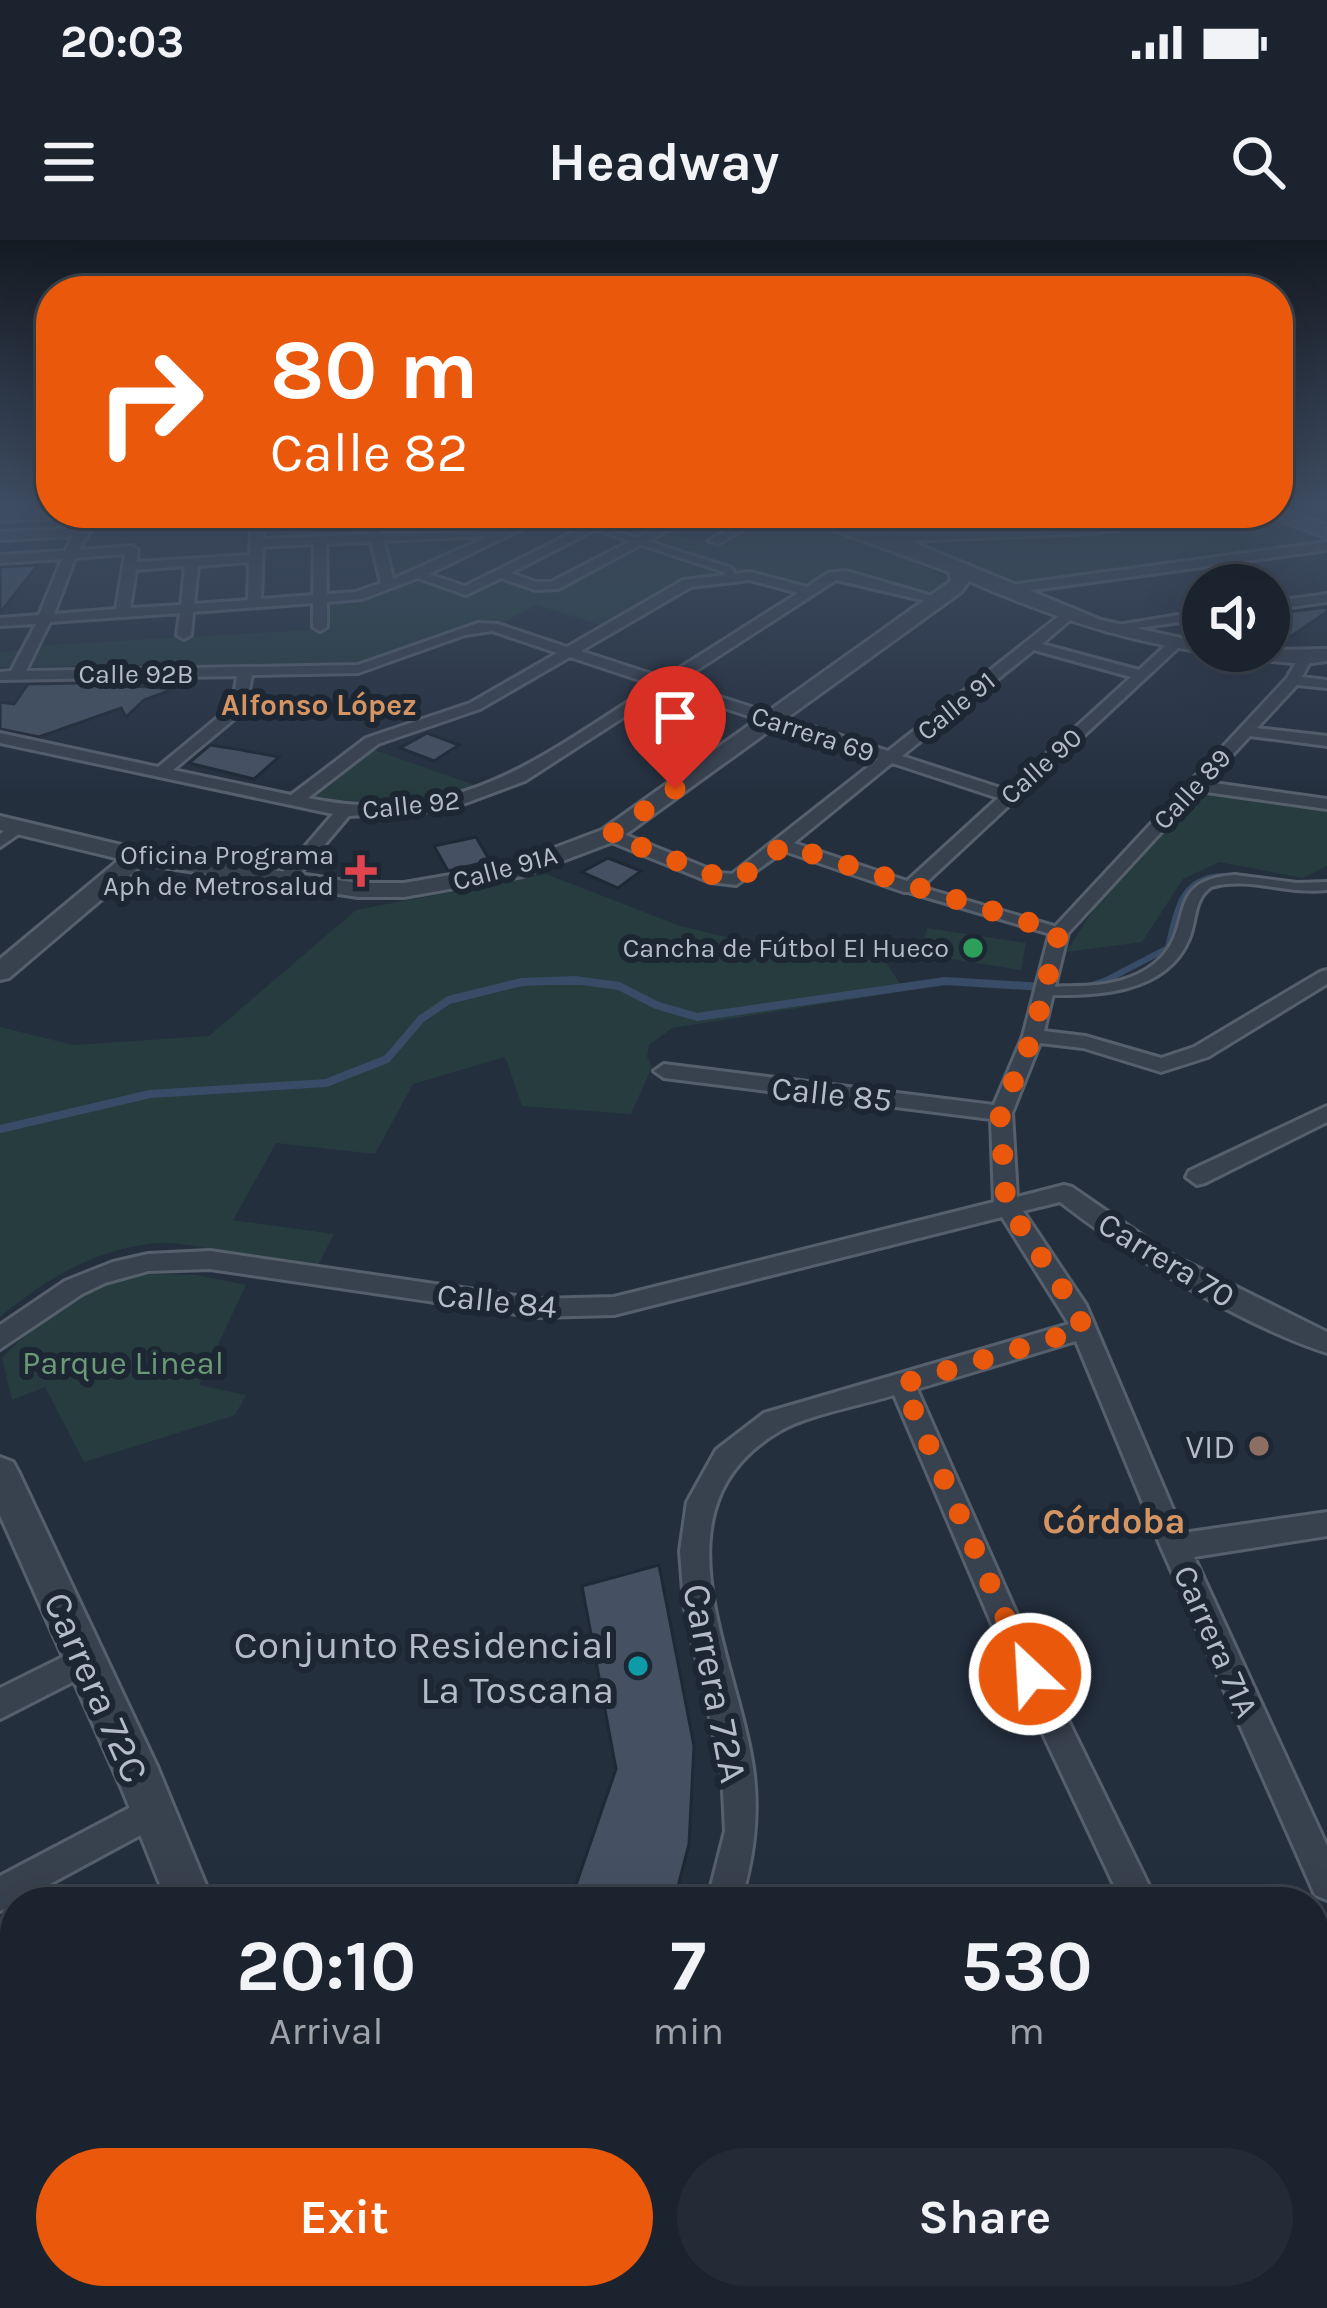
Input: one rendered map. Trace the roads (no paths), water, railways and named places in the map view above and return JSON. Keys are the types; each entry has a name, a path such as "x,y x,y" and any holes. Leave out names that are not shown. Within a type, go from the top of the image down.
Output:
{"street":[{"path":"17,668 47,620 53,600"},
{"path":"122,615 124,600"},
{"path":"184,635 187,600"},
{"path":"254,600 254,606"},
{"path":"0,622 329,600"},
{"path":"295,800 372,741 452,717 660,600"},
{"name":"Calle 92","path":"0,738 344,811 422,809 497,789 794,600"},
{"name":"Calle 91A","path":"7,831 358,890 404,890 514,871 610,835 942,600"},
{"path":"1030,600 1107,628 1182,647"},
{"path":"320,628 322,601"},
{"name":"Calle 91","path":"610,835 726,880 744,875 1070,614"},
{"path":"1107,628 1182,618"},
{"name":"Carrera 69","path":"481,626 1008,796"},
{"name":"Calle 92B","path":"17,668 245,674 380,666 481,626"},
{"path":"1031,645 1141,675"},
{"name":"Calle 90","path":"910,888 1173,646"},
{"name":"Calle 89","path":"1059,932 1316,657"},
{"path":"161,772 240,707 245,674"},
{"path":"1293,680 1327,684"},
{"path":"1247,731 1327,741"},
{"path":"1195,785 1327,805"},
{"path":"286,879 344,811"},
{"path":"784,845 1059,932"},
{"path":"0,972 138,856"},
{"path":"1045,991 1107,988 1153,973 1179,945 1198,890 1208,883 1234,881 1306,891 1327,886"},
{"name":"Carrera 71A","path":"1059,932 1033,1036 1000,1113 1006,1204 1073,1305 1175,1547 1327,1882"},
{"path":"1033,1036 1085,1042 1161,1065 1201,1052 1327,976"},
{"name":"Calle 85","path":"664,1070 1000,1113"},
{"path":"1197,1177 1327,1113"},
{"name":"Carrera 70","path":"1006,1204 1064,1193 1180,1274 1327,1343"},
{"name":"Calle 84","path":"0,1340 68,1288 108,1269 158,1258 210,1260 537,1308 614,1306 790,1264 1006,1204"},
{"path":"1084,1329 902,1384 1012,1636 1133,1887"},
{"name":"Carrera 72A","path":"727,1887 742,1821 735,1763 690,1552 701,1504 725,1456 745,1436 773,1421 902,1384"},
{"name":"Carrera 72C","path":"0,1474 13,1534 85,1660 183,1887"},
{"path":"1175,1547 1327,1524"},
{"path":"0,1703 85,1660"},
{"path":"13,1887 150,1813"}],"waterway":[{"path":"1103,982 1168,948 1181,902 1197,883 1243,877"},
{"path":"1089,987 1113,979"},
{"path":"0,1129 150,1094 326,1083 387,1059 421,1019 449,1000 522,982"},
{"path":"522,982 590,982"},
{"path":"522,982 590,982"},
{"path":"590,982 619,986 656,1005 697,1017 938,982"},
{"path":"938,982 962,982"},
{"path":"938,982 962,982"},
{"path":"962,982 968,982"},
{"path":"962,982 1044,987"}],"place":[{"name":"Oficina Programa Aph de Metrosalud","path":"361,871"},
{"name":"Cancha de Fútbol El Hueco","path":"973,948"},
{"name":"VID","path":"1259,1446"},
{"name":"Conjunto Residencial La Toscana","path":"638,1666"}],"district":[{"name":"Alfonso López","path":"319,705"},
{"name":"Córdoba","path":"1114,1520"}],"park label":[{"name":"Parque Lineal","path":"123,1362"}]}
